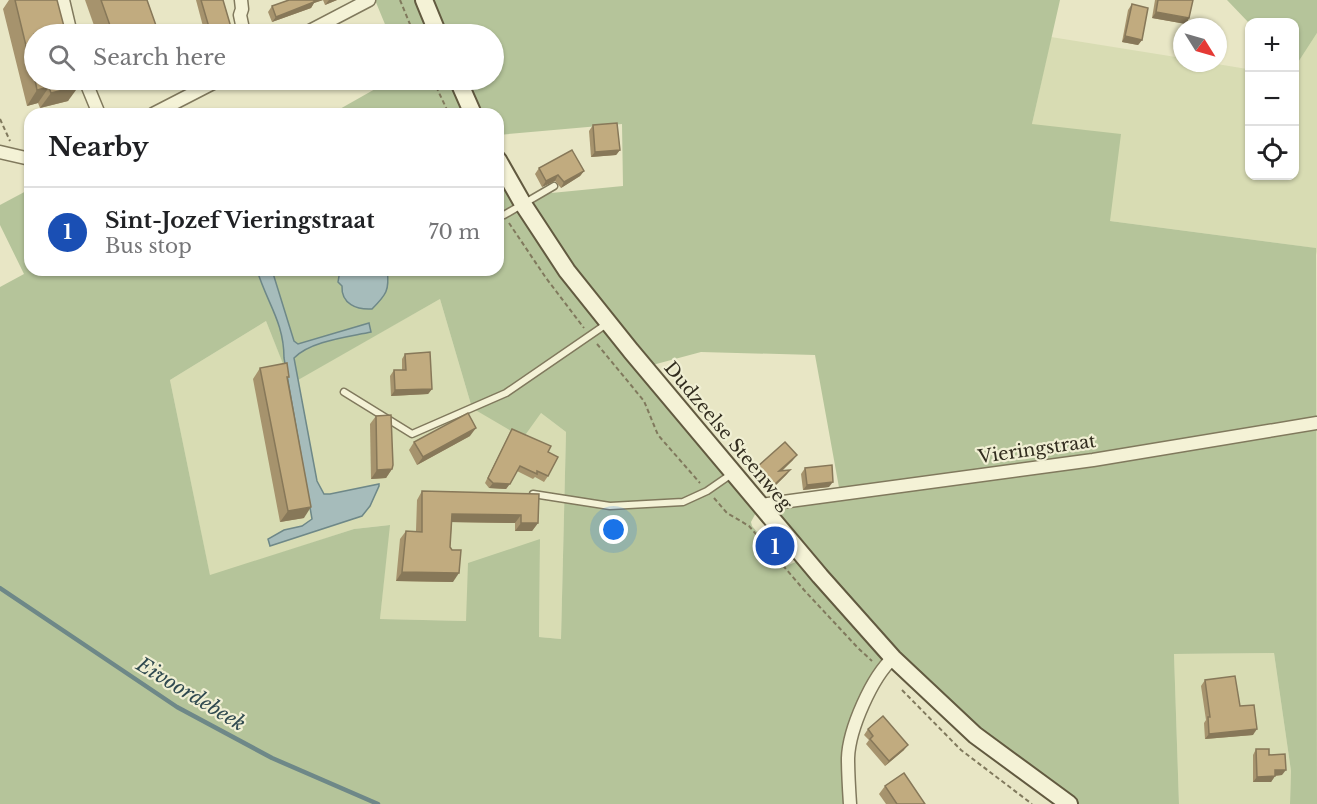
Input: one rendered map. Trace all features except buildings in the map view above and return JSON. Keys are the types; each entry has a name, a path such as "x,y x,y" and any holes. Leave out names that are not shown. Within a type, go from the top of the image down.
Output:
{"main road":[{"path":"424,0 434,24"},
{"path":"462,90 470,108"},
{"name":"Dudzeelse Steenweg","path":"504,171 567,271 760,504 887,664 975,735 1069,804"}],"street":[{"path":"63,0 68,24"},
{"path":"241,0 242,24"},
{"path":"323,24 369,0"},
{"path":"89,90 97,108"},
{"path":"165,108 200,90"},
{"path":"0,152 24,158"},
{"name":"Vieringstraat","path":"760,504 1093,460 1317,423"},
{"path":"850,804 848,756 855,728 868,691 887,664"}],"lane":[{"path":"504,215 555,186"},
{"path":"344,392 412,434 506,393 608,323"},
{"path":"530,494 610,506 683,502 707,491 733,473"}],"path":[{"path":"400,0 410,24"},
{"path":"438,90 446,108"},
{"path":"0,119 16,156"},
{"path":"504,215 546,278 644,401 658,435 707,491 727,513 749,526 850,640 887,664 961,750 1032,804"}],"green space":[{"path":"375,0 1060,0 1032,124 1121,134 1110,221 1316,248 1317,804 1290,804 1291,771 1274,653 1174,654 1179,804 1069,804 975,735 760,505 751,522 752,526 786,566 798,561 882,658 855,728 850,804 0,804 0,287 24,274 24,276 504,276 504,171 523,204 541,194 623,186 622,124 504,134 504,108 342,108 373,90 504,90 504,24 385,24","holes":["440,299 472,408 523,438 541,413 566,432 561,639 539,637 540,539 468,563 466,621 380,619 390,525 354,529 210,575 170,380 266,321 291,384","701,352 815,355 840,493 760,504 645,367"]},
{"path":"1227,0 1317,0 1317,33 1299,61 1299,18 1245,19"},
{"path":"1317,33 1317,255 1315,248 1110,221 1032,124 1051,37 1173,57 1173,72 1227,72 1227,66 1245,69 1245,180 1299,180 1299,61"},
{"path":"24,192 24,274 0,225 0,205"},
{"path":"440,299 472,408 541,413 566,432 561,639 539,637 540,539 466,621 380,619 389,525 354,529 210,576 170,380 266,321 291,383"},
{"path":"1274,653 1291,771 1290,804 1179,804 1174,654"}],"shaded area":[{"path":"259,276 274,276 294,341 298,344 369,323 371,332 310,347 294,358 317,481 324,494 379,484 370,506 362,516 270,546 268,539 284,530 302,526 312,519 281,334"},
{"path":"339,276 387,276 388,283 386,292 372,309 351,305 344,297 342,286 338,282"}],"waterway":[{"name":"Eivoordebeek","path":"0,588 177,707 272,758 378,804"}],"place":[{"name":"Sint-Jozef Vieringstraat","path":"775,546"}]}
